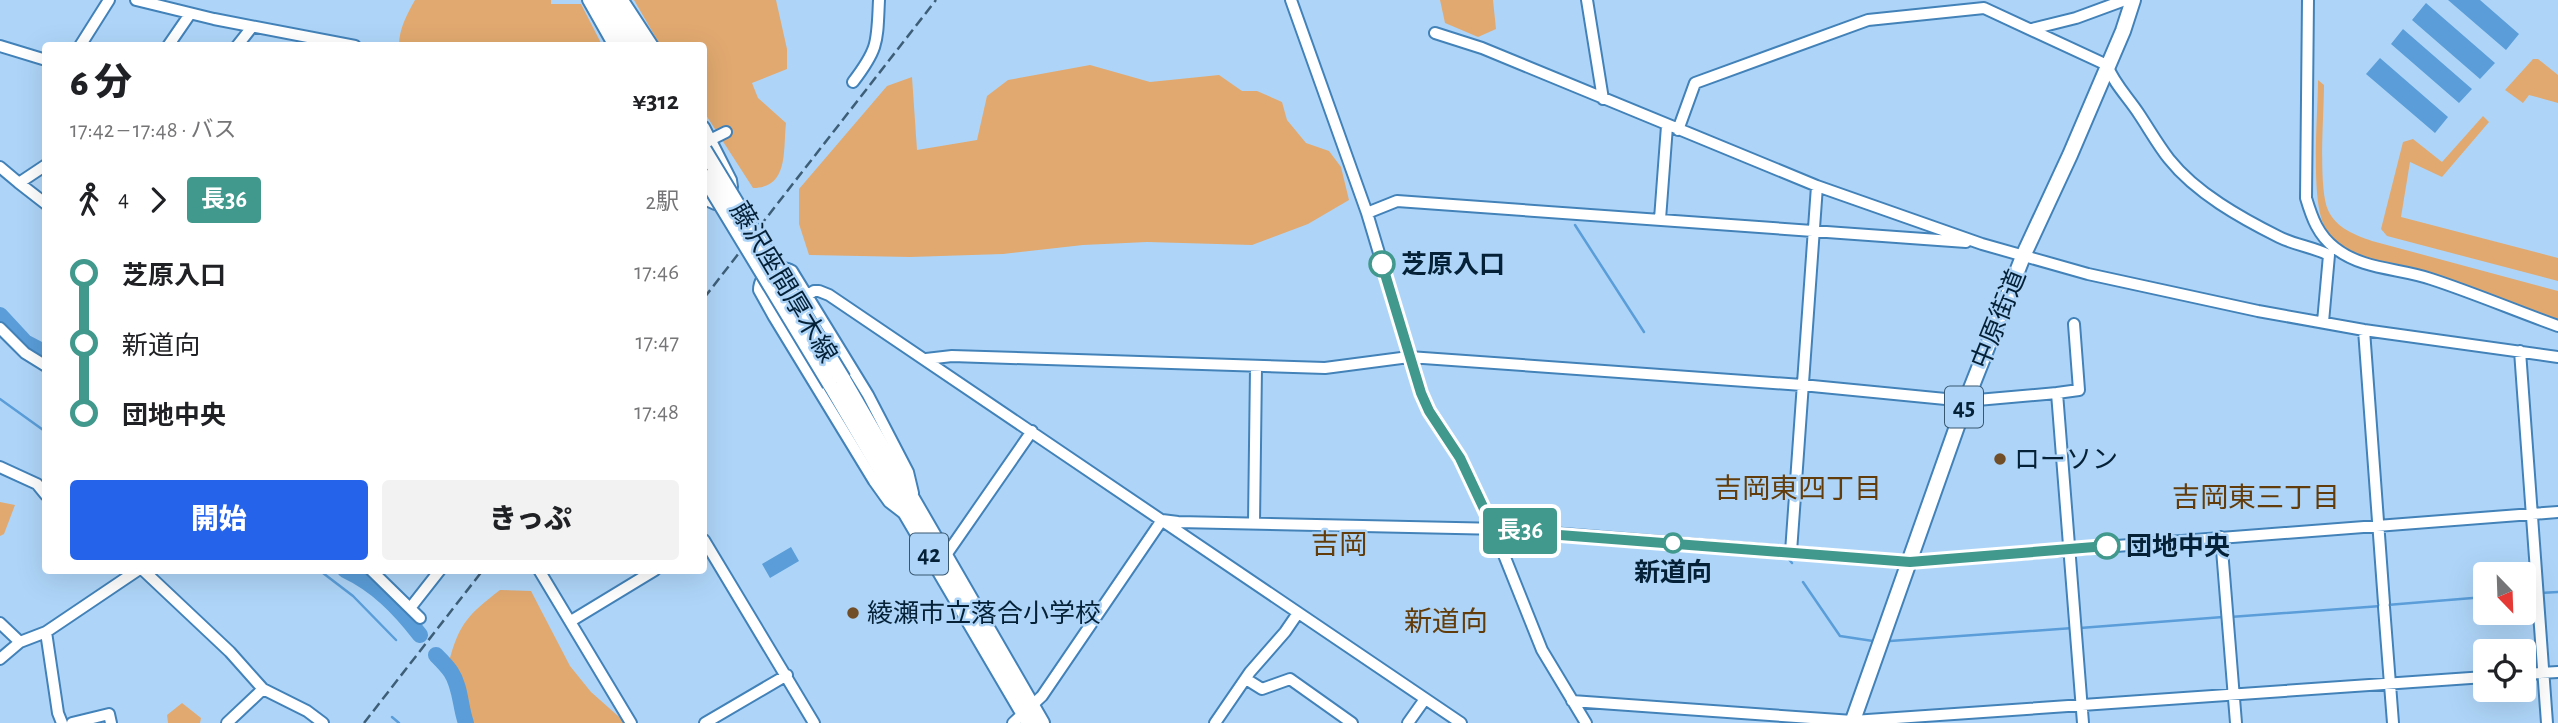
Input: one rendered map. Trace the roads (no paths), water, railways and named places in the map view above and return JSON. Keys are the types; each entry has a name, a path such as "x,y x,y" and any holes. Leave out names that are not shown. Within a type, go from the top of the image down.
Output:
{"main road":[{"path":"600,0 624,42"},
{"path":"614,0 639,42"},
{"name":"中原街道","path":"1853,722 1966,401 2024,254 2070,155 2123,31 2133,0"},
{"name":"藤沢座間厚木線","path":"707,146 836,381"},
{"name":"藤沢座間厚木線","path":"707,181 836,381"},
{"name":"42","path":"836,381 912,510 1025,717 1042,723"},
{"name":"42","path":"912,510 946,555 1025,717"}],"street":[{"path":"82,42 108,0"},
{"path":"136,0 318,42"},
{"path":"588,0 612,42"},
{"path":"623,0 650,42"},
{"path":"853,82 873,53 877,41 878,0"},
{"path":"1291,0 1367,213 1409,357 1429,411 1460,458 1494,530 1542,650 1586,723"},
{"path":"1587,0 1603,99"},
{"path":"2032,29 2077,18 2125,0"},
{"path":"2308,0 2306,198 2313,221 2322,236 2335,249 2354,261 2428,278 2558,326"},
{"path":"1660,219 1673,128 1695,83 1861,22 1982,4 2107,65 2112,80 2131,102 2171,161 2196,186 2236,214 2281,238 2311,246 2329,255 2323,321"},
{"path":"171,42 190,14"},
{"path":"240,42 252,27"},
{"path":"1435,33 1482,48 1817,186 1982,244 2088,274 2258,311 2364,330 2558,357"},
{"path":"0,46 42,59"},
{"path":"707,143 726,132"},
{"path":"707,145 731,180 732,187 724,200 715,204 707,200"},
{"path":"19,183 42,168"},
{"path":"1,171 42,201"},
{"path":"1791,552 1817,186"},
{"path":"1367,213 1397,201 1982,244"},
{"path":"2311,246 2322,236"},
{"path":"780,267 787,268 792,271 868,395 908,471 912,510 890,502 855,451 774,317 759,290 761,277 780,267"},
{"path":"774,317 807,295 819,291 829,295 1461,723"},
{"path":"926,359 946,356 1256,368 1325,368 1409,357 1802,385 1966,401 2079,390 2074,324"},
{"path":"0,328 25,353 42,364"},
{"path":"2364,330 2393,723"},
{"path":"2520,351 2547,723"},
{"path":"1254,523 1256,368"},
{"path":"2057,393 2083,723"},
{"path":"946,555 1032,431"},
{"path":"0,467 37,484 42,490"},
{"path":"1162,520 1494,530 1910,562 2558,512"},
{"path":"1025,717 1162,520"},
{"path":"2221,537 2236,723"},
{"path":"707,545 814,723"},
{"path":"0,659 20,642 46,632 134,574"},
{"path":"142,574 230,652 263,689 307,711 323,723"},
{"path":"374,574 420,618"},
{"path":"411,607 437,574"},
{"path":"542,574 631,723"},
{"path":"571,621 648,574"},
{"path":"1215,723 1298,613"},
{"path":"0,623 20,642"},
{"path":"46,632 58,713 62,723"},
{"path":"2536,673 2558,672"},
{"path":"705,723 787,675"},
{"path":"1572,701 1853,722 2473,678"},
{"path":"1246,679 1262,689 1290,679 1352,723"},
{"path":"227,723 263,689"},
{"path":"1408,723 1425,699"},
{"path":"72,723 109,714 111,723"}],"water":[{"path":"2448,0 2480,0 2519,34 2506,50"},
{"path":"2426,3 2495,63 2480,79 2412,20"},
{"path":"2403,29 2472,89 2459,103 2391,44"},
{"path":"2380,58 2448,117 2435,133 2366,74"},
{"path":"791,547 799,561 770,578 762,564"}],"waterway":[{"path":"1575,225 1644,332"},
{"path":"0,315 25,342 42,351"},
{"path":"0,399 42,429"},
{"path":"1787,557 1792,563"},
{"path":"324,574 353,596 396,640"},
{"path":"352,574 387,598 420,635"},
{"path":"1803,582 1840,636 1873,641"},
{"path":"2540,593 2558,592"},
{"path":"2387,605 2473,598"},
{"path":"2230,617 2381,606"},
{"path":"2080,628 2223,617"},
{"path":"1890,641 2073,628"},
{"path":"436,655 454,678 466,723"},
{"path":"392,717 399,723"}],"railway":[{"path":"707,294 936,0"},
{"path":"364,723 480,574"}],"place":[{"name":"芝原入口","path":"1382,264"},
{"name":"ローソン","path":"2000,459"},
{"name":"新道向","path":"1673,543"},
{"name":"団地中央","path":"2107,546"},
{"name":"綾瀬市立落合小学校","path":"853,613"}],"district":[{"name":"吉岡東四丁目","path":"1798,488"},
{"name":"吉岡東三丁目","path":"2256,497"},
{"name":"吉岡","path":"1339,544"},
{"name":"新道向","path":"1446,621"}]}
